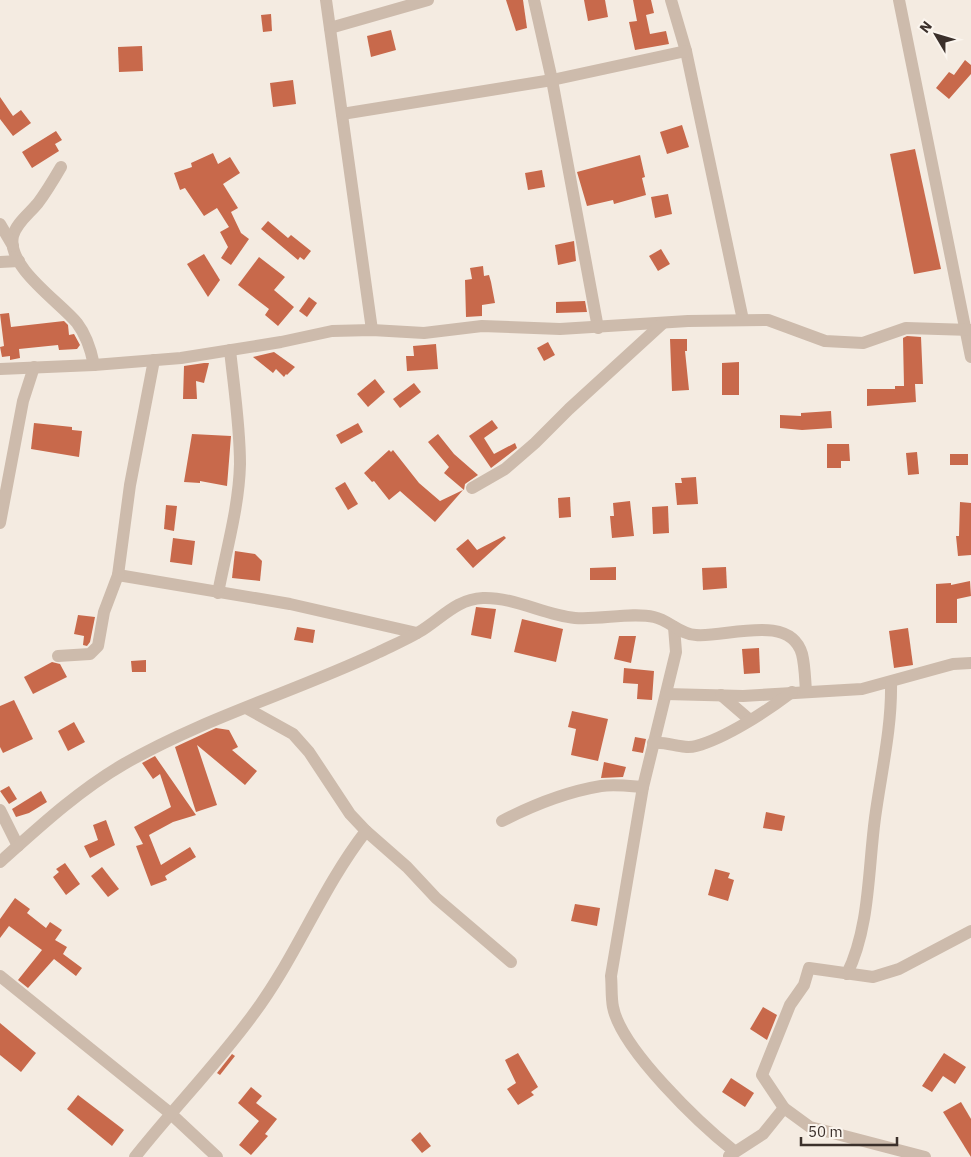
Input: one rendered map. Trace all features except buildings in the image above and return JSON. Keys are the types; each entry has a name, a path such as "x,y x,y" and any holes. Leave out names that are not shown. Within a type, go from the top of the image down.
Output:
{"street":[{"path":"326,0 372,330"},
{"path":"330,28 428,0"},
{"path":"534,0 552,80 598,328"},
{"path":"671,0 686,51 743,320"},
{"path":"899,0 969,330 971,357"},
{"path":"342,114 552,80 686,51"},
{"path":"13,246 13,236 18,226 36,206 61,167"},
{"path":"0,224 19,260 33,281 77,323 90,348 94,366"},
{"path":"0,262 19,260"},
{"path":"0,369 94,366 154,360 230,350 332,331 372,330 424,334 482,326 560,329 663,323 768,320 824,341 863,343 906,328 969,330"},
{"path":"472,488 505,469 663,323"},
{"path":"218,592 237,499 240,465 230,350"},
{"path":"58,656 90,654 95,650 104,612 118,575 130,485 154,360"},
{"path":"0,522 3,489 23,401 34,367"},
{"path":"118,575 290,604 417,633"},
{"path":"0,862 75,797 124,764 193,730 329,674 417,633 463,601 485,598 514,603 573,618 610,618 645,615 662,618 686,634 697,636 743,630 784,634 792,638 802,654 806,691"},
{"path":"674,627 676,652 644,787 611,976 613,1008 621,1028 646,1063 730,1154 763,1134 784,1108"},
{"path":"666,694 721,695 862,689 953,664 971,663"},
{"path":"847,974 855,958 863,924 872,842 890,720 890,682"},
{"path":"654,744 662,742 695,746 750,720 792,692"},
{"path":"721,695 750,720"},
{"path":"248,708 293,734 309,752 350,814 366,831 407,867 436,898 511,962"},
{"path":"502,821 531,806 568,793 602,786 644,787"},
{"path":"0,810 18,846"},
{"path":"135,1157 252,1016 284,968 340,866 366,831"},
{"path":"925,1157 810,1127 784,1108 762,1075 790,1005 804,985 809,968 873,977 899,969 971,931"},
{"path":"0,976 170,1113 217,1157"}]}
